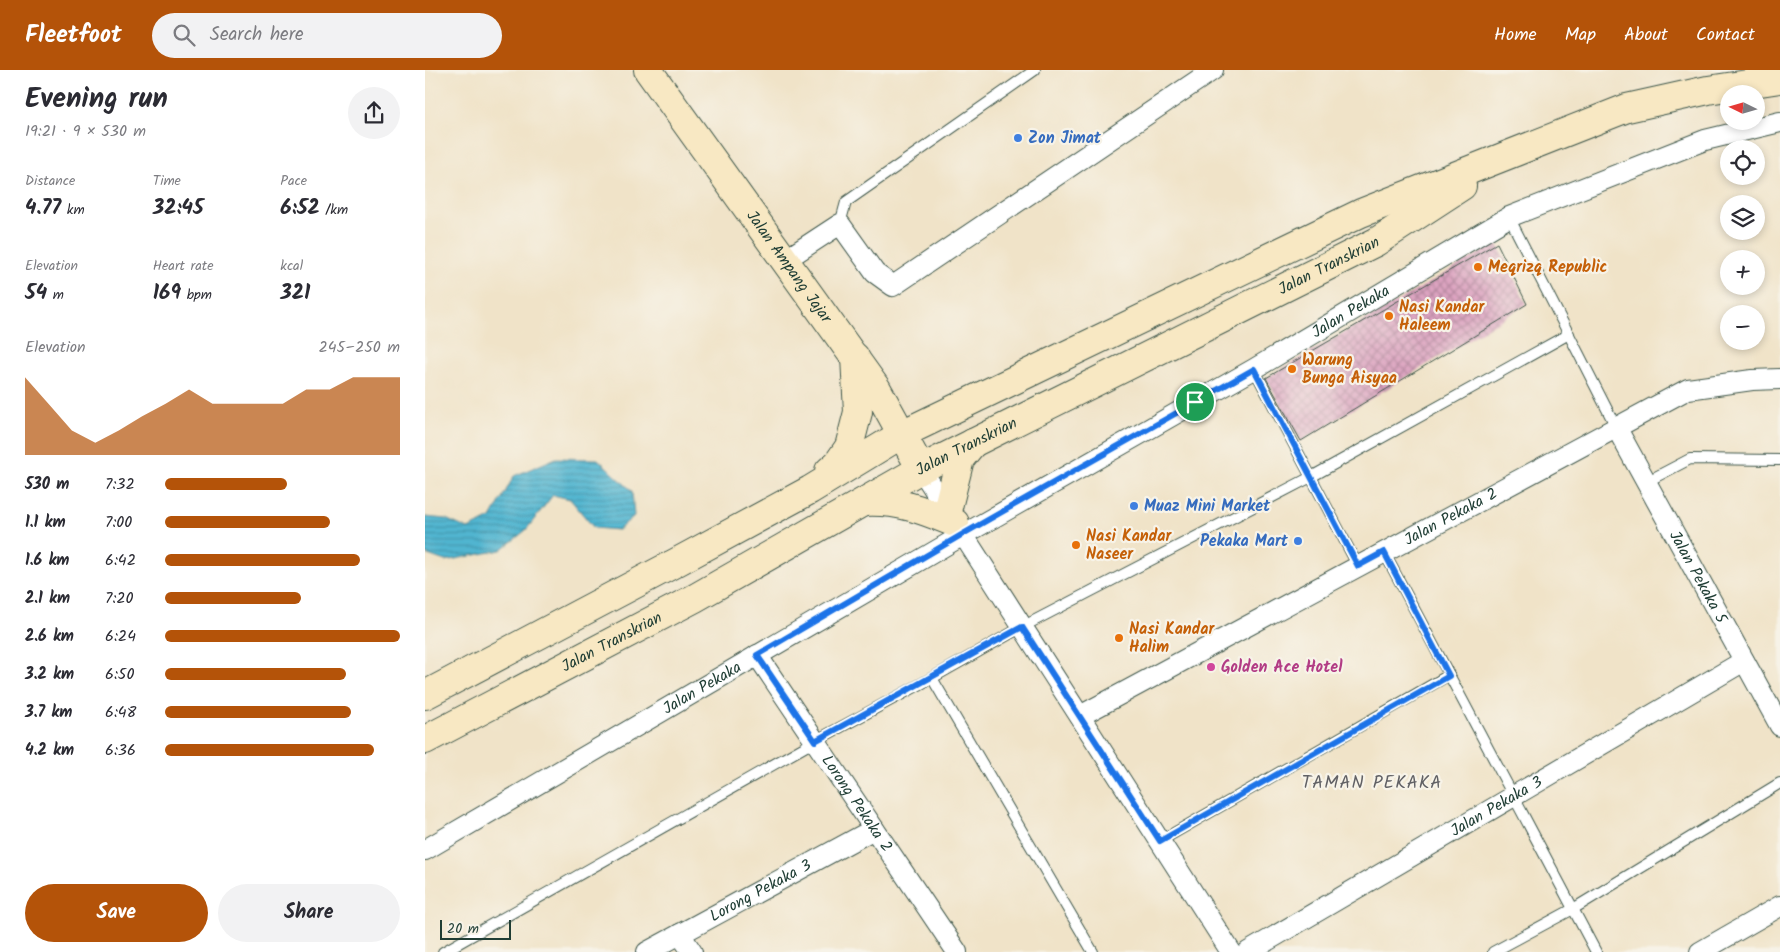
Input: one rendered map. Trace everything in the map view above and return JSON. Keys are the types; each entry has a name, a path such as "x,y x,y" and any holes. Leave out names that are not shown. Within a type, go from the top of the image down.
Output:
{"main road":[{"name":"Jalan Ampang Jajar","path":"648,70 877,389 921,469"},
{"name":"Jalan Transkrian","path":"425,695 810,490 902,434 1361,213 1627,108 1708,90 1780,79"},
{"name":"Jalan Transkrian","path":"425,740 695,598 921,469 1376,242 1509,155"},
{"path":"810,490 838,463 849,446 858,412 855,357"},
{"path":"877,389 899,402 918,410 947,413"},
{"path":"864,502 884,501 903,504 955,523 960,459 973,444"}],"street":[{"path":"785,260 840,224 875,273 893,286 1200,74"},
{"name":"Jalan Pekaka","path":"425,850 757,655 955,523 1254,369 1509,217 1705,140 1780,122"},
{"name":"Jalan Pekaka 2","path":"1080,716 1688,389 1752,380 1780,379"},
{"name":"Jalan Pekaka 5","path":"1617,427 1780,726"},
{"path":"921,469 1231,952"},
{"name":"Lorong Pekaka 2","path":"757,655 957,952"},
{"name":"Jalan Pekaka 3","path":"1248,952 1744,661"},
{"name":"Lorong Pekaka 3","path":"647,952 874,829"},
{"path":"1700,952 1780,906"},
{"path":"680,934 692,952"}],"lane":[{"path":"840,224 845,202 1035,70"},
{"path":"1509,217 1617,427"},
{"path":"443,952 815,741 1022,627 1311,476 1569,334"},
{"path":"1254,369 1358,566"},
{"path":"1647,482 1690,459 1780,460"},
{"path":"1384,552 1595,952"},
{"path":"1160,841 1449,676"},
{"path":"932,678 1093,952"},
{"path":"1493,952 1573,909 1780,783"}],"water":[{"path":"556,458 598,459 632,491 634,516 618,530 594,528 570,499 553,495 526,530 501,550 445,561 425,554 425,517 446,519 468,529 491,518 514,476"}],"building":[{"path":"1497,243 1527,304 1301,441 1266,378"}],"place":[{"name":"Zon Jimat","path":"1018,138"},
{"name":"Meqrizq Republic","path":"1478,267"},
{"name":"Nasi Kandar Haleem","path":"1389,316"},
{"name":"Warung Bunga Aisyaa","path":"1292,369"},
{"name":"Muaz Mini Market","path":"1134,506"},
{"name":"Pekaka Mart","path":"1298,541"},
{"name":"Nasi Kandar Naseer","path":"1076,545"},
{"name":"Nasi Kandar Halim","path":"1119,638"},
{"name":"Golden Ace Hotel","path":"1211,667"}],"district":[{"name":"TAMAN PEKAKA","path":"1372,783"}],"route":[{"path":"1254,369 1358,566 1384,552 1449,676 1160,841 1022,627 815,741 757,655 963,534 1195,402 1254,369"}]}
